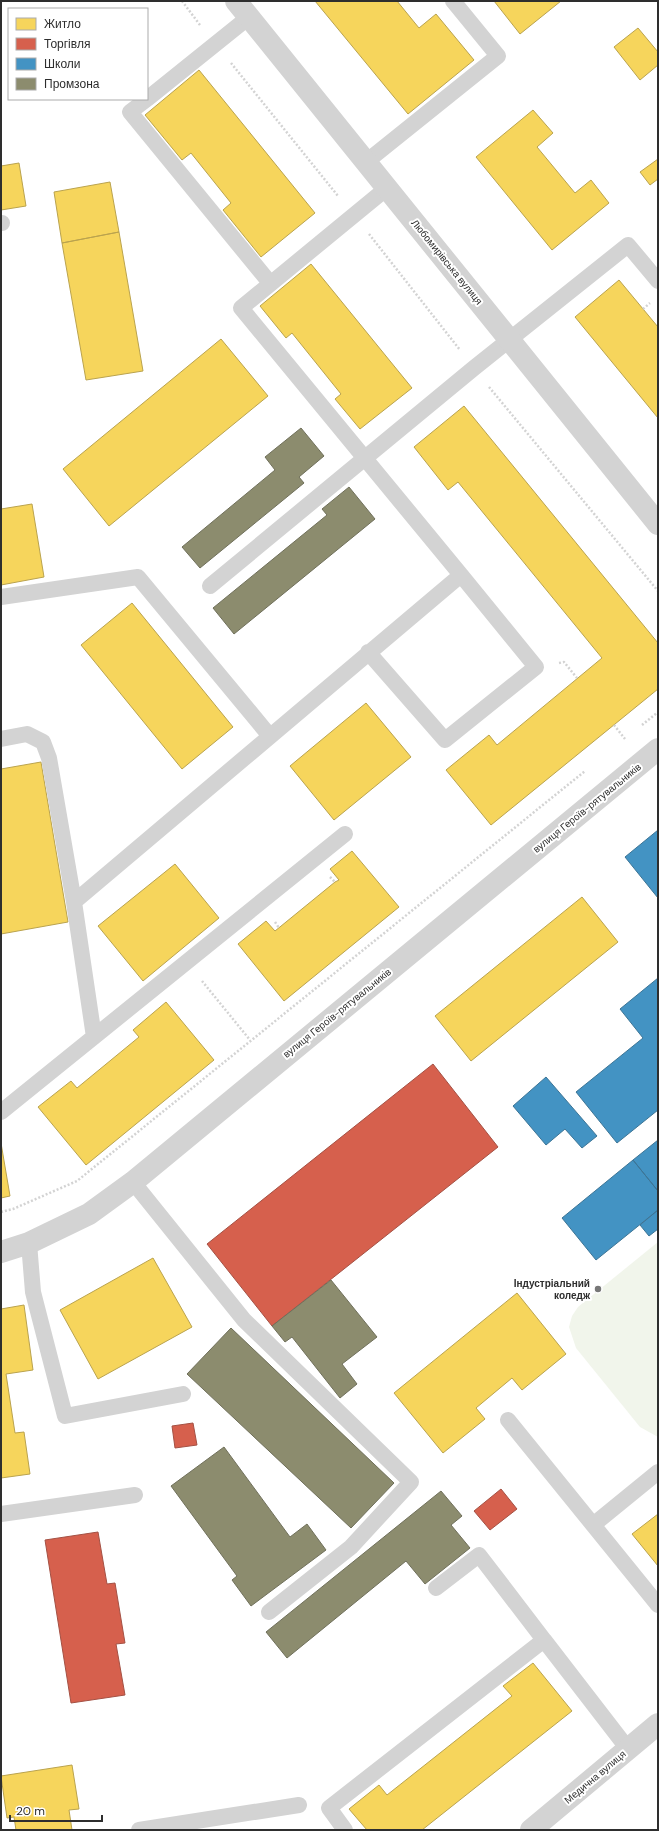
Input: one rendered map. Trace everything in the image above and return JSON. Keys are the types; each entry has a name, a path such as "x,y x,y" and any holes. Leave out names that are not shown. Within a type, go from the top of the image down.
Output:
{"street":[{"name":"Любомирівська вулиця","path":"243,9 658,524"},
{"name":"вулиця Героїв-рятувальників","path":"1,1252 29,1243 89,1214 133,1182 658,749"},
{"name":"Медична вулиця","path":"531,1830 658,1724"}],"lane":[{"path":"366,162 498,56 453,1"},
{"path":"148,98 215,44 243,9"},
{"path":"146,100 130,112 270,283"},
{"path":"368,652 445,740 536,667 241,308 387,188"},
{"path":"210,586 474,368 628,245 658,281"},
{"path":"74,902 269,735 461,576"},
{"path":"1,597 138,577 269,735"},
{"path":"1,739 27,734 43,742 49,758 74,902 94,1036"},
{"path":"1,1112 344,834"},
{"path":"133,1182 244,1320 411,1482 351,1547 269,1612"},
{"path":"29,1243 33,1292 65,1416 183,1394"},
{"path":"508,1420 658,1605"},
{"path":"593,1525 658,1472"},
{"path":"1,1514 135,1495"},
{"path":"436,1588 479,1555 628,1749"},
{"path":"345,1830 329,1808 544,1640"},
{"path":"139,1830 299,1804"}],"path":[{"path":"182,1 215,44 354,215 474,368 658,591"},
{"path":"636,730 658,712"},
{"path":"614,725 626,739"},
{"path":"619,744 631,734"},
{"path":"1,1212 13,1210 77,1181 589,768"},
{"path":"186,962 250,1040"}],"shaded area":[{"path":"658,1242 658,1437 640,1427 576,1348 569,1327 572,1316 578,1307"}],"building: Житло":[{"path":"315,1 397,1 419,28 436,14 474,60 408,114"},
{"path":"494,1 561,1 520,34"},
{"path":"638,28 658,52 658,65 640,80 614,47"},
{"path":"199,70 315,213 261,257 223,210 231,203 191,153 182,160 145,115"},
{"path":"533,110 553,133 537,147 575,193 591,180 609,203 552,250 476,157"},
{"path":"658,159 658,179 650,185 640,172"},
{"path":"19,163 26,206 1,210 1,166"},
{"path":"110,182 119,232 62,243 54,192"},
{"path":"119,232 143,371 86,380 62,243"},
{"path":"311,264 412,388 360,429 335,399 341,394 292,333 286,338 260,306"},
{"path":"619,280 658,327 658,418 575,317"},
{"path":"221,339 268,396 109,526 63,469"},
{"path":"464,406 658,643 658,689 491,825 446,770 489,735 497,745 602,658 458,482 448,490 414,447"},
{"path":"32,504 44,577 1,585 1,509"},
{"path":"132,603 233,727 182,769 81,645"},
{"path":"366,703 411,757 334,820 290,766"},
{"path":"41,762 68,922 1,934 1,769"},
{"path":"352,851 399,907 284,1001 238,944 266,921 275,931 339,880 330,869"},
{"path":"175,864 219,918 143,981 98,926"},
{"path":"582,897 618,942 471,1061 435,1016"},
{"path":"166,1002 214,1060 86,1165 38,1107 71,1081 77,1088 139,1037 133,1030"},
{"path":"1,1143 10,1196 1,1198"},
{"path":"153,1258 192,1327 98,1379 60,1310"},
{"path":"517,1293 566,1354 522,1390 512,1378 476,1408 485,1419 443,1453 394,1393"},
{"path":"24,1305 33,1370 6,1374 15,1433 24,1432 30,1474 1,1478 1,1309"},
{"path":"658,1514 658,1566 632,1534"},
{"path":"533,1663 572,1711 422,1830 367,1830 349,1809 379,1785 387,1795 512,1696 503,1686"},
{"path":"72,1765 79,1809 69,1810 72,1830 16,1830 14,1817 7,1818 1,1776"}],"building: Торгівля":[{"path":"433,1064 498,1147 272,1326 207,1244"},
{"path":"193,1423 197,1445 175,1448 172,1426"},
{"path":"501,1489 517,1509 490,1530 474,1511"},
{"path":"98,1532 107,1584 115,1583 125,1643 116,1644 125,1695 71,1703 45,1540"}],"building: Школи":[{"path":"658,830 658,898 625,857"},
{"path":"658,978 658,1110 617,1143 576,1092 643,1038 620,1009"},
{"path":"546,1077 597,1136 582,1148 565,1129 546,1145 513,1106"},
{"path":"658,1140 658,1191 633,1160"},
{"path":"633,1160 658,1191 658,1210 596,1260 562,1218"},
{"path":"658,1210 658,1229 649,1236 640,1225"}],"building: Промзона":[{"path":"301,428 324,456 299,477 304,483 200,568 182,547 275,470 265,457"},
{"path":"349,487 375,519 234,634 213,608 327,515 322,509"},
{"path":"331,1280 377,1337 342,1364 357,1384 340,1398 292,1337 285,1342 272,1326"},
{"path":"231,1328 394,1483 351,1528 187,1374"},
{"path":"224,1447 290,1537 307,1524 326,1550 251,1606 232,1580 237,1576 171,1486"},
{"path":"441,1491 462,1516 451,1525 470,1548 425,1584 406,1561 287,1658 266,1632"}],"place":[{"name":"Індустріальний коледж","path":"598,1289"}]}
